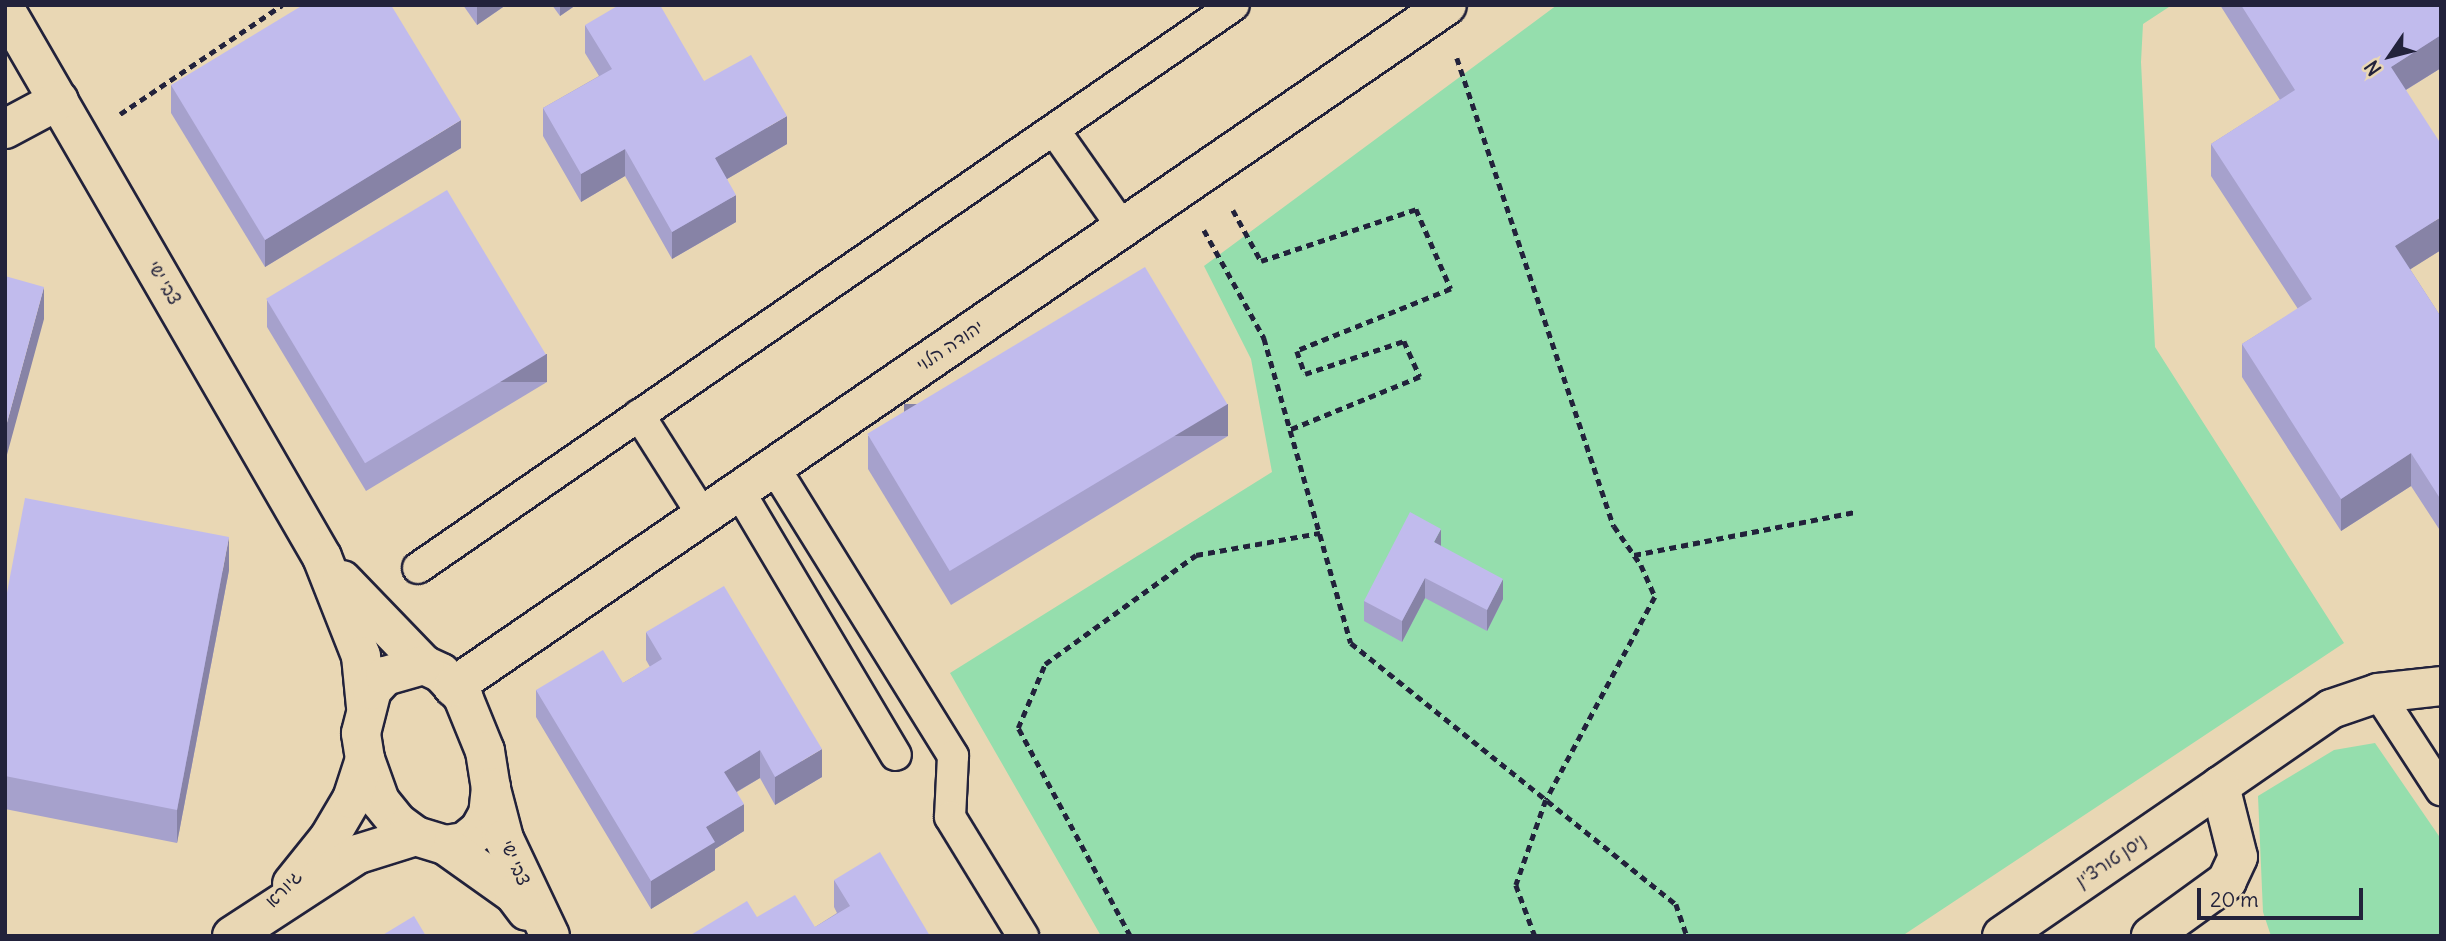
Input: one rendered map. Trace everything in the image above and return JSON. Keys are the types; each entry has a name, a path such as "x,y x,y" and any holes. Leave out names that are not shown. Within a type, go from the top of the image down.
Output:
{"street":[{"name":"יהודה הלוי","path":"439,676 703,516 1444,8"},
{"name":"צבי ישי","path":"5,9 322,557 361,656 366,707"},
{"path":"5,129 59,100"},
{"name":"צבי ישי","path":"322,557 439,676"},
{"path":"385,676 439,676 474,716 491,787 488,814 479,830 464,842 430,841 380,801 365,759 362,733 372,690 385,676"},
{"name":"ניסן טורצ'ין","path":"2002,936 2332,709 2378,693 2441,687"},
{"name":"גיורא","path":"241,930 294,882 329,838 352,799 365,759"},
{"path":"2151,936 2227,881 2238,857 2220,786"},
{"name":"צבי ישי","path":"491,787 504,839 549,936"},
{"name":"צבי ישי","path":"430,841 514,894 549,936"},
{"name":"גיורא","path":"241,930 358,854 430,841"}],"lane":[{"path":"418,568 1234,5"},
{"path":"1054,130 1123,228"},
{"path":"639,415 703,516"},
{"path":"774,467 953,757 950,817 1023,936"},
{"path":"739,491 896,755"},
{"path":"2378,693 2441,790"}],"path":[{"path":"81,140 282,5"},
{"path":"1444,8 1614,526 1634,555 1655,597 1546,800 1516,885 1535,936"},
{"path":"1195,178 1261,261 1416,209 1451,289 1297,351 1305,374 1404,341 1420,377 1290,430"},
{"path":"1195,178 1264,338 1351,643 1676,904 1687,936"},
{"path":"1634,555 1855,512"},
{"path":"1130,936 1018,728 1045,664 1196,555 1320,533"}],"green space":[{"path":"1557,5 2172,5 2143,24 2141,62 2155,347 2344,643 1902,936 1101,936 950,673 1272,472 1251,359 1204,266"},
{"path":"2375,743 2441,839 2441,936 2271,936 2263,912 2258,796 2334,750"}],"building":[{"path":"303,5 391,5 461,120 265,240 171,85"},
{"path":"619,5 660,5 704,81 751,55 787,116 715,158 736,195 672,232 625,149 581,174 543,108 612,69 585,25"},
{"path":"2241,5 2441,5 2441,35 2391,67 2441,144 2441,217 2395,246 2441,317 2441,500 2411,453 2341,499 2242,344 2312,299 2211,144 2295,90"},
{"path":"447,190 546,355 365,463 266,299"},
{"path":"1145,267 1227,404 950,571 867,434"},
{"path":"5,276 44,287 5,430"},
{"path":"25,498 229,537 177,810 5,776 5,603"},
{"path":"1410,512 1441,529 1434,542 1503,579 1487,610 1425,578 1402,621 1364,601"},
{"path":"724,586 822,749 775,777 760,750 724,772 744,804 706,827 715,842 651,881 536,690 603,650 623,683 662,659 646,632"},
{"path":"880,852 930,936 689,936 747,901 757,917 795,895 815,927 850,906 834,880"},
{"path":"414,916 426,936 381,936"}]}
